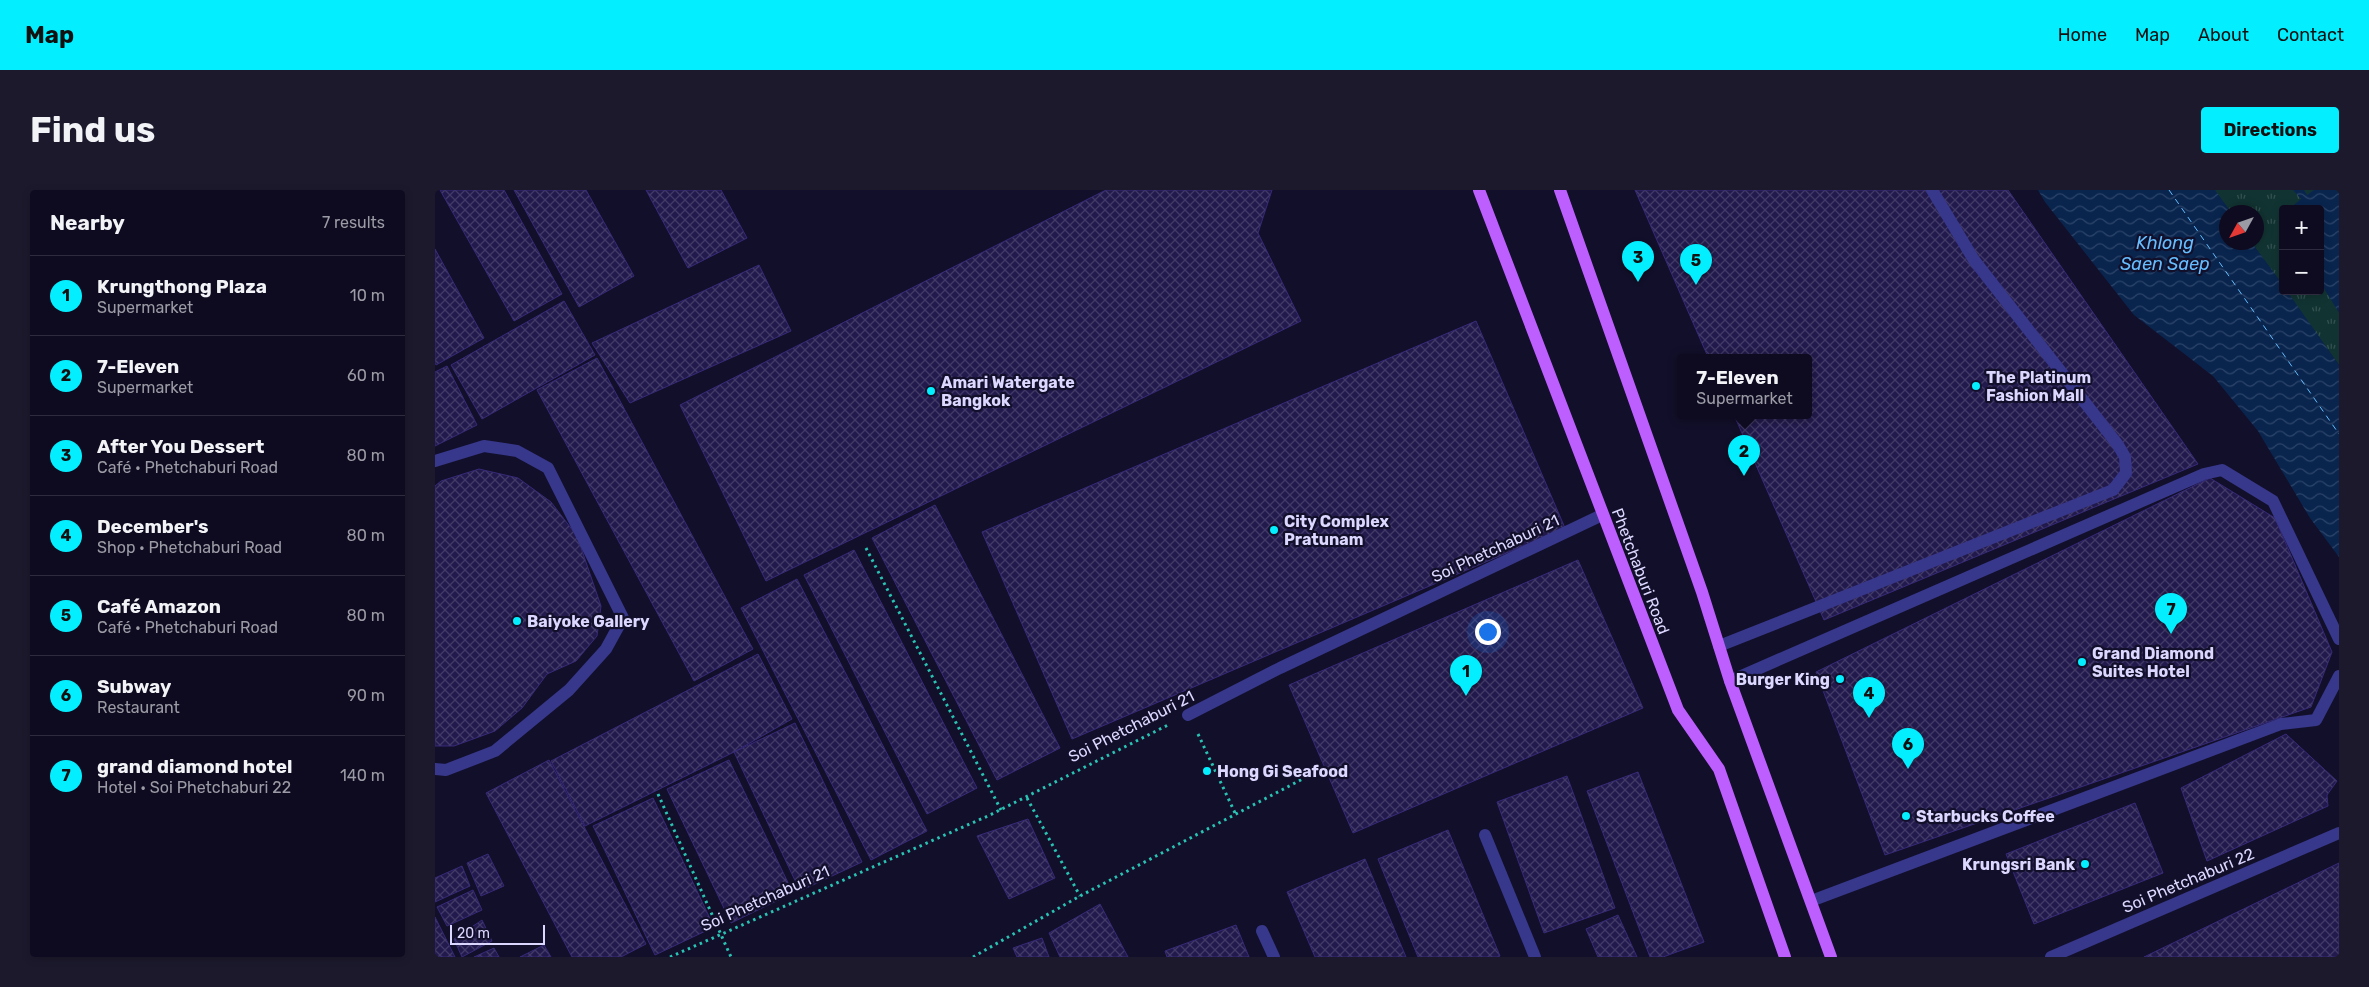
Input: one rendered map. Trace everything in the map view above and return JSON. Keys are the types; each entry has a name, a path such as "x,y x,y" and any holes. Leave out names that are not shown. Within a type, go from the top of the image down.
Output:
{"main road":[{"name":"Phetchaburi Road","path":"1479,190 1678,710 1719,769 1785,957"},
{"path":"1560,190 1702,592 1730,681 1831,957"}],"street":[{"path":"1719,646 2113,490 2126,472 2125,457 2118,444 1974,260 1932,190"},
{"path":"435,462 484,446 517,451 549,468 623,618 606,648 569,690 495,751 447,770 435,769"},
{"path":"1730,681 2203,474 2222,470 2273,501 2339,638"},
{"name":"Soi Phetchaburi 21","path":"1188,715 1280,668 1602,515"},
{"path":"1811,902 2281,724 2316,720 2339,676"},
{"name":"Soi Phetchaburi 22","path":"2051,957 2339,833"},
{"path":"1485,835 1535,957"},
{"path":"1262,931 1274,957"}],"path":[{"path":"866,548 1001,810"},
{"name":"Soi Phetchaburi 21","path":"670,957 722,936 926,842 1027,798 1188,715"},
{"path":"1188,715 1236,815"},
{"path":"973,957 1080,896 1313,773"},
{"path":"657,794 731,957"},
{"path":"1027,798 1080,896"}],"green space":[{"path":"2214,190 2339,190 2339,365 2289,295 2324,295 2324,205 2279,205 2279,280 2257,250 2264,250 2264,205 2225,205"}],"water":[{"name":"Khlong Saen Saep","path":"2038,190 2215,190 2226,205 2219,205 2219,250 2257,250 2279,280 2279,295 2290,295 2339,365 2339,557 2310,518 2258,431 2213,376 2134,315 2045,202"},
{"path":"2293,190 2304,190 2307,195 2314,190 2339,190 2339,313 2324,289 2324,205 2294,205 2301,199"}],"building":[{"path":"440,190 504,190 562,294 514,321"},
{"path":"514,190 586,190 634,276 579,307"},
{"path":"646,190 721,190 747,238 688,268"},
{"name":"Amari Watergate Bangkok","path":"1106,190 1272,190 1258,233 1301,321 766,581 680,405"},
{"name":"The Platinum Fashion Mall","path":"1635,190 2008,190 2198,464 1824,620 1736,419 1812,419 1812,354 1707,354"},
{"path":"435,249 484,338 436,365 435,363"},
{"path":"759,265 791,331 630,403 592,343"},
{"path":"564,301 595,355 482,419 451,365"},
{"name":"City Complex Pratunam","path":"1476,321 1565,528 1072,739 982,532"},
{"path":"597,358 753,649 694,681 537,390"},
{"path":"447,366 477,425 435,446 435,372"},
{"name":"Baiyoke Gallery","path":"479,469 518,478 551,502 577,536 601,606 597,636 576,661 547,674 522,708 495,731 454,746 435,746 435,486 441,481"},
{"name":"Grand Diamond Suites Hotel","path":"2210,478 2275,518 2332,652 2311,707 1885,855 1816,672"},
{"path":"935,505 1060,748 997,780 872,538"},
{"path":"854,550 977,788 927,814 804,575"},
{"path":"1578,560 1643,708 1353,833 1289,685"},
{"path":"797,579 927,831 871,860 741,608"},
{"path":"758,654 792,719 734,752 585,826 551,761"},
{"path":"795,723 862,862 800,891 734,752"},
{"path":"2286,734 2337,781 2327,795 2328,806 2207,861 2181,788"},
{"path":"549,760 646,944 621,957 572,957 486,793"},
{"path":"729,760 793,893 731,923 667,789"},
{"path":"1638,772 1704,942 1663,957 1650,957 1587,791"},
{"path":"1567,776 1615,908 1544,933 1497,802"},
{"path":"653,798 714,927 655,955 593,826"},
{"name":"Krungsri Bank","path":"2135,803 2163,873 2034,924 2006,854"},
{"path":"1028,819 1055,878 1009,899 977,836"},
{"path":"1448,830 1500,956 1498,957 1418,957 1378,859"},
{"path":"488,854 504,886 481,896 467,863"},
{"path":"1365,859 1406,957 1315,957 1287,892"},
{"path":"2339,863 2339,957 2144,957"},
{"path":"462,866 470,886 435,902 435,878"},
{"path":"473,890 482,910 447,926 437,907"},
{"path":"1100,904 1128,957 1060,957 1049,933"},
{"path":"1618,915 1637,957 1598,957 1586,929"},
{"path":"435,917 455,957 435,957"},
{"path":"482,920 492,941 462,957 454,939"},
{"path":"1236,925 1249,957 1167,957 1165,951"},
{"path":"1042,938 1049,957 1017,957 1013,948"},
{"path":"544,945 551,957 520,957"},
{"path":"494,948 499,957 474,957"}],"ferry route":[{"path":"2169,190 2339,434"}],"place":[{"name":"After You Dessert","path":"1638,282"},
{"name":"Café Amazon","path":"1696,285"},
{"name":"The Platinum Fashion Mall","path":"1976,386"},
{"name":"Amari Watergate Bangkok","path":"931,391"},
{"name":"7-Eleven","path":"1744,476"},
{"name":"City Complex Pratunam","path":"1274,530"},
{"name":"Baiyoke Gallery","path":"517,621"},
{"name":"grand diamond hotel","path":"2171,634"},
{"name":"Grand Diamond Suites Hotel","path":"2082,662"},
{"name":"Burger King","path":"1840,679"},
{"name":"Krungthong Plaza","path":"1466,696"},
{"name":"December's","path":"1869,718"},
{"name":"Subway","path":"1908,769"},
{"name":"Hong Gi Seafood","path":"1207,771"},
{"name":"Starbucks Coffee","path":"1906,816"},
{"name":"Krungsri Bank","path":"2085,864"}]}
